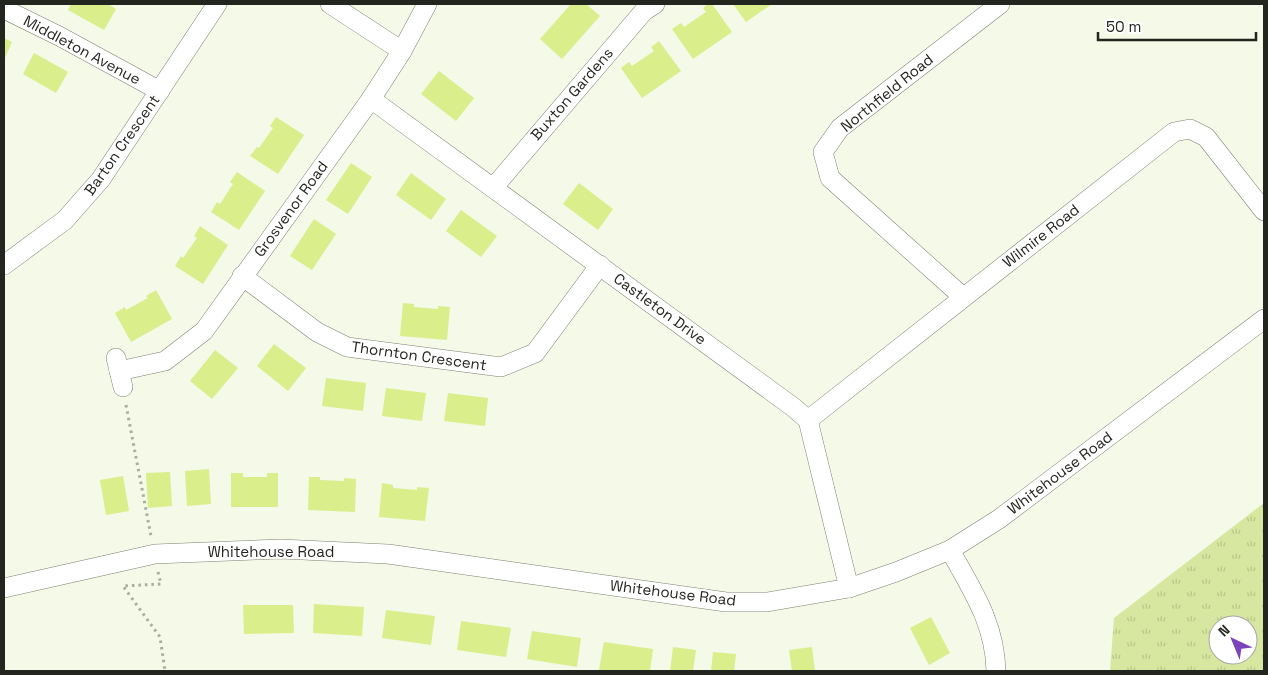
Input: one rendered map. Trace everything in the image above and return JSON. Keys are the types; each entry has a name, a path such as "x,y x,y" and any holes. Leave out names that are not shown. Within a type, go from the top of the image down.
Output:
{"street":[{"name":"Barton Crescent","path":"4,265 65,220 101,179 217,4"},
{"path":"330,4 402,51"},
{"name":"Grosvenor Road","path":"119,372 165,361 204,331 371,99 402,51 427,4"},
{"name":"Buxton Gardens","path":"494,188 644,11 654,4"},
{"name":"Northfield Road","path":"963,297 830,178 823,152 840,128 1000,4"},
{"name":"Middleton Avenue","path":"4,9 60,36 160,91"},
{"name":"Castleton Drive","path":"371,99 600,265 808,420"},
{"name":"Wilmire Road","path":"808,420 1174,132 1190,129 1206,137 1264,211"},
{"name":"Thornton Crescent","path":"242,276 317,332 347,348 501,367 535,353 600,265"},
{"name":"Whitehouse Road","path":"4,588 155,554 280,549 388,554 726,602 768,602 849,588 896,572 950,550 998,519 1264,319"},
{"path":"808,420 849,588"},
{"path":"950,550 986,617 996,653 996,671"}],"path":[{"path":"119,372 161,584 123,586 160,637 165,671"}],"green space":[{"path":"1264,503 1264,671 1110,671 1114,618"}],"building":[{"path":"71,4 108,4 116,9 104,30 68,10"},
{"path":"571,4 586,4 600,16 562,59 540,39"},
{"path":"708,4 712,4 732,32 693,59 672,29 681,23 684,27 706,12 703,8"},
{"path":"733,4 772,4 746,22"},
{"path":"4,38 12,42 4,60"},
{"path":"659,41 681,71 642,98 621,68 629,62 632,66 654,51 651,47"},
{"path":"34,53 68,72 56,93 23,74"},
{"path":"439,71 474,98 456,121 421,94"},
{"path":"276,117 304,135 278,174 250,156 257,147 259,148 273,128 270,126"},
{"path":"351,163 372,177 348,214 326,200"},
{"path":"237,172 265,191 239,230 211,212 217,202 220,204 233,184 230,182"},
{"path":"411,173 446,199 431,220 396,195"},
{"path":"579,183 613,209 598,230 563,204"},
{"path":"461,210 497,236 481,257 446,231"},
{"path":"314,219 336,234 312,270 290,256"},
{"path":"200,226 228,245 203,284 175,266 197,238 194,236"},
{"path":"156,290 172,319 131,342 115,313 125,307 126,310 148,298 146,296"},
{"path":"403,303 414,304 414,307 438,309 438,306 450,307 447,340 400,336"},
{"path":"274,344 306,368 288,391 257,366"},
{"path":"215,350 238,368 212,399 190,381"},
{"path":"326,378 366,383 363,411 322,406"},
{"path":"386,388 426,393 422,421 382,416"},
{"path":"448,393 488,398 485,426 444,421"},
{"path":"209,469 211,504 187,506 185,471"},
{"path":"170,472 172,506 148,508 146,473"},
{"path":"231,473 243,473 243,477 267,477 267,473 278,473 278,507 231,507"},
{"path":"123,476 129,511 106,515 100,480"},
{"path":"309,477 320,477 320,480 344,481 344,478 356,479 355,512 308,510"},
{"path":"382,483 393,485 393,488 417,490 417,487 429,488 425,521 379,517"},
{"path":"314,604 364,607 362,636 313,633"},
{"path":"243,605 293,605 294,633 244,634"},
{"path":"386,610 435,616 431,645 382,638"},
{"path":"931,617 950,653 929,665 910,628"},
{"path":"461,621 511,628 506,657 457,650"},
{"path":"532,631 581,638 577,667 527,659"},
{"path":"604,642 653,649 650,671 599,670"},
{"path":"673,647 696,650 693,671 670,671"},
{"path":"812,647 815,671 792,671 789,650"},
{"path":"713,652 736,654 734,671 711,671"}]}
